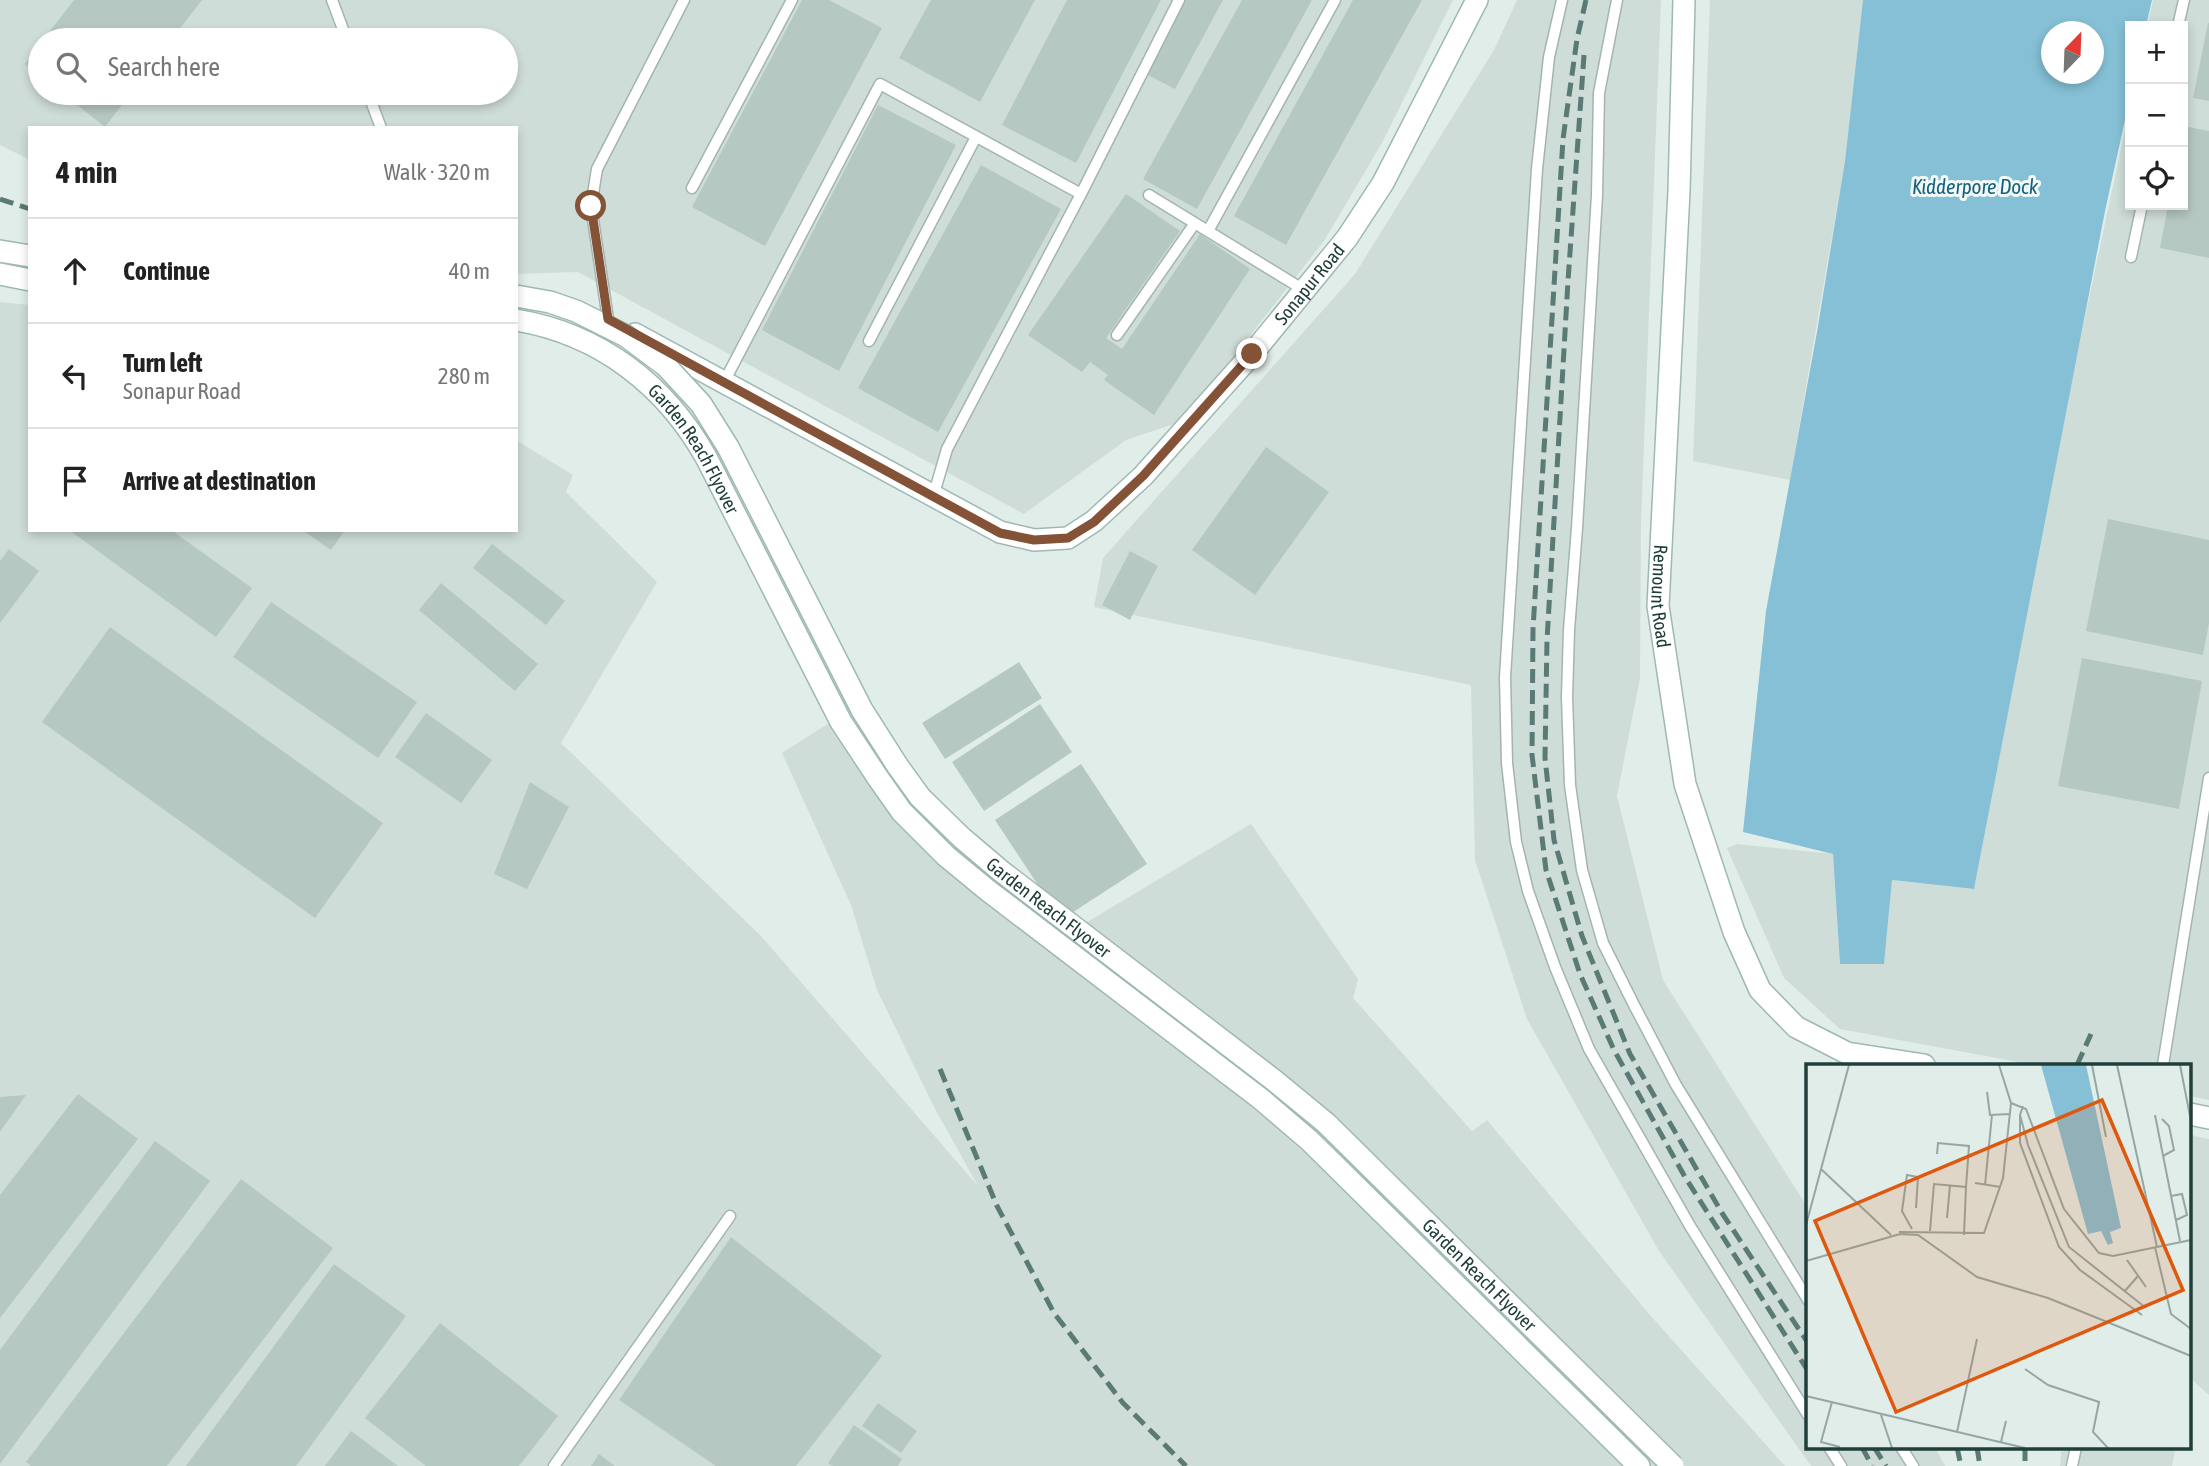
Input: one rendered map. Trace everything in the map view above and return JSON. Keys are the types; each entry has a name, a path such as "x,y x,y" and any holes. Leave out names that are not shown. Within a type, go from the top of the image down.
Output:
{"main road":[{"name":"Sonapur Road","path":"518,304 555,306 608,319 1000,533 1034,540 1068,538 1094,522 1143,476 1252,354 1347,238 1383,183 1477,0"},
{"name":"Remount Road","path":"1684,0 1679,191 1658,606 1685,785 1734,932 1760,990 1796,1027 1847,1053 1918,1064"},
{"path":"0,251 28,256"},
{"path":"0,267 28,272"},
{"path":"0,274 28,280"},
{"name":"Garden Reach Flyover","path":"518,296 550,302 576,311 626,336 666,366 701,404 728,447 862,710 920,797 1001,871 1326,1123 1673,1466"},
{"name":"Garden Reach Flyover","path":"518,320 568,333 613,356 650,384 682,418 708,458 841,722 902,812 946,856 986,889 1261,1099 1310,1141 1639,1466"}],"lane":[{"path":"331,0 342,28"},
{"path":"608,319 591,206 597,169 684,0"},
{"path":"692,188 792,0"},
{"path":"933,497 947,449 1179,0"},
{"path":"1208,231 1335,0"},
{"path":"1562,0 1549,57 1537,169 1505,677 1507,763 1516,842 1528,891 1555,967 1589,1049 1690,1226 1806,1412"},
{"path":"1616,0 1600,93 1596,209 1569,630 1567,696 1570,785 1582,870 1603,943 1640,1017 1676,1085 1806,1297"},
{"path":"2179,21 2184,0"},
{"path":"723,384 880,84 1081,194"},
{"path":"372,105 380,126"},
{"path":"869,341 976,137"},
{"path":"1149,195 1304,290"},
{"path":"2131,257 2141,210"},
{"path":"1117,335 1195,223"},
{"path":"2163,1064 2209,778"},
{"path":"554,1466 730,1216"},
{"path":"1830,1448 1841,1466"},
{"path":"1902,1448 1913,1466"},
{"path":"2072,1466 2076,1448"}],"shaded area":[{"path":"0,0 1453,0 1382,143 1324,241 1183,421 1126,440 1024,514 578,272 518,274 518,126 28,126 28,159 0,145"},
{"path":"1517,0 1661,0 1641,522 1640,678 1617,796 1663,980 1806,1205 1806,1448 1936,1448 1945,1466 1811,1466 1659,1251 1527,1019 1475,860 1471,685 1094,607 1103,558 1355,274 1494,50"},
{"path":"1710,0 1863,0 1845,161 1790,480 1693,461"},
{"path":"2153,0 2209,0 2209,1100 2192,1096 2192,1064 2029,1064 1840,1029 1784,978 1727,848 1737,844 1833,854 1840,963 1884,964 1892,880 1974,889 2069,392 2125,129 2125,210 2188,210 2188,21 2148,21"},
{"path":"0,302 28,305 28,532 518,532 518,441 573,475 566,492 657,582 561,743 761,936 978,1186 934,1107 877,990 851,905 782,753 834,720 961,843 1067,934 1251,824 1358,979 1353,998 1472,1131 1487,1120 1650,1315 1785,1466 0,1466"},
{"path":"2192,1135 2209,1139 2209,1395 2192,1380"},
{"path":"2075,1448 2174,1448 2175,1451 2172,1466 2060,1466 2061,1452"}],"water":[{"name":"Kidderpore Dock","path":"1863,0 2152,0 2147,21 2125,21 2125,120 1974,889 1892,880 1884,964 1840,964 1833,854 1743,832 1766,611 1845,161"}],"building":[{"path":"74,0 202,0 180,28 52,28"},
{"path":"802,0 829,0 882,28 765,246 692,207"},
{"path":"931,0 1035,0 980,102 899,58"},
{"path":"1067,0 1161,0 1076,163 1002,125"},
{"path":"1185,0 1223,0 1175,89 1146,74"},
{"path":"1242,0 1312,0 1197,209 1143,179"},
{"path":"1353,0 1422,0 1286,245 1234,216"},
{"path":"2209,23 2209,101 2193,98"},
{"path":"77,105 122,105 104,126"},
{"path":"878,105 956,145 839,371 762,330"},
{"path":"2188,127 2209,131 2209,258 2160,248 2167,210 2188,210"},
{"path":"981,165 1061,209 938,432 858,388"},
{"path":"1126,194 1180,231 1106,338 1122,349 1200,234 1250,269 1154,415 1104,380 1108,375 1090,362 1082,372 1028,335"},
{"path":"1266,447 1329,492 1255,595 1192,550"},
{"path":"2108,519 2209,540 2209,623 2203,655 2086,631"},
{"path":"72,532 174,532 252,588 216,637"},
{"path":"305,532 344,532 331,550"},
{"path":"492,544 565,601 546,625 473,568"},
{"path":"9,549 39,571 0,623 0,561"},
{"path":"1130,551 1158,566 1130,620 1102,605"},
{"path":"441,583 538,664 515,691 419,610"},
{"path":"271,602 417,702 378,758 233,657"},
{"path":"110,627 383,823 315,918 42,722"},
{"path":"2082,658 2202,681 2179,809 2058,786"},
{"path":"1019,662 1042,698 945,759 922,723"},
{"path":"1040,704 1072,752 984,811 952,762"},
{"path":"426,713 492,760 461,803 395,757"},
{"path":"1081,764 1147,864 1061,920 995,820"},
{"path":"530,782 569,807 527,889 494,874"},
{"path":"78,1094 138,1139 0,1318 0,1195"},
{"path":"26,1095 0,1132 0,1097"},
{"path":"155,1141 210,1181 0,1464 0,1350"},
{"path":"241,1179 333,1248 167,1466 31,1466 26,1462"},
{"path":"731,1237 882,1356 796,1466 716,1466 619,1400"},
{"path":"334,1264 406,1316 296,1466 186,1466"},
{"path":"440,1323 558,1416 519,1466 426,1466 365,1418"},
{"path":"878,1403 917,1431 901,1453 862,1426"},
{"path":"854,1425 902,1459 898,1466 833,1466 828,1463"},
{"path":"351,1431 398,1466 325,1466"},
{"path":"599,1454 615,1466 591,1466"}],"railway":[{"path":"1586,0 1577,39 1563,139 1533,629 1532,755 1546,870 1580,974 1614,1050 1685,1177 1806,1368"},
{"path":"1584,55 1547,640 1545,758 1554,840 1582,936 1630,1054 1722,1213 1806,1340"},
{"path":"0,199 28,208"},
{"path":"2077,1064 2091,1034"},
{"path":"940,1069 997,1206 1054,1313 1123,1403 1186,1466"},
{"path":"1863,1448 1872,1466"},
{"path":"1875,1448 1886,1466"},
{"path":"1957,1448 1961,1466"},
{"path":"1977,1448 1980,1466"},
{"path":"2025,1448 2025,1466"}],"route":[{"path":"591,206 608,319 1000,533 1034,540 1068,538 1094,522 1143,476 1252,354"}]}
